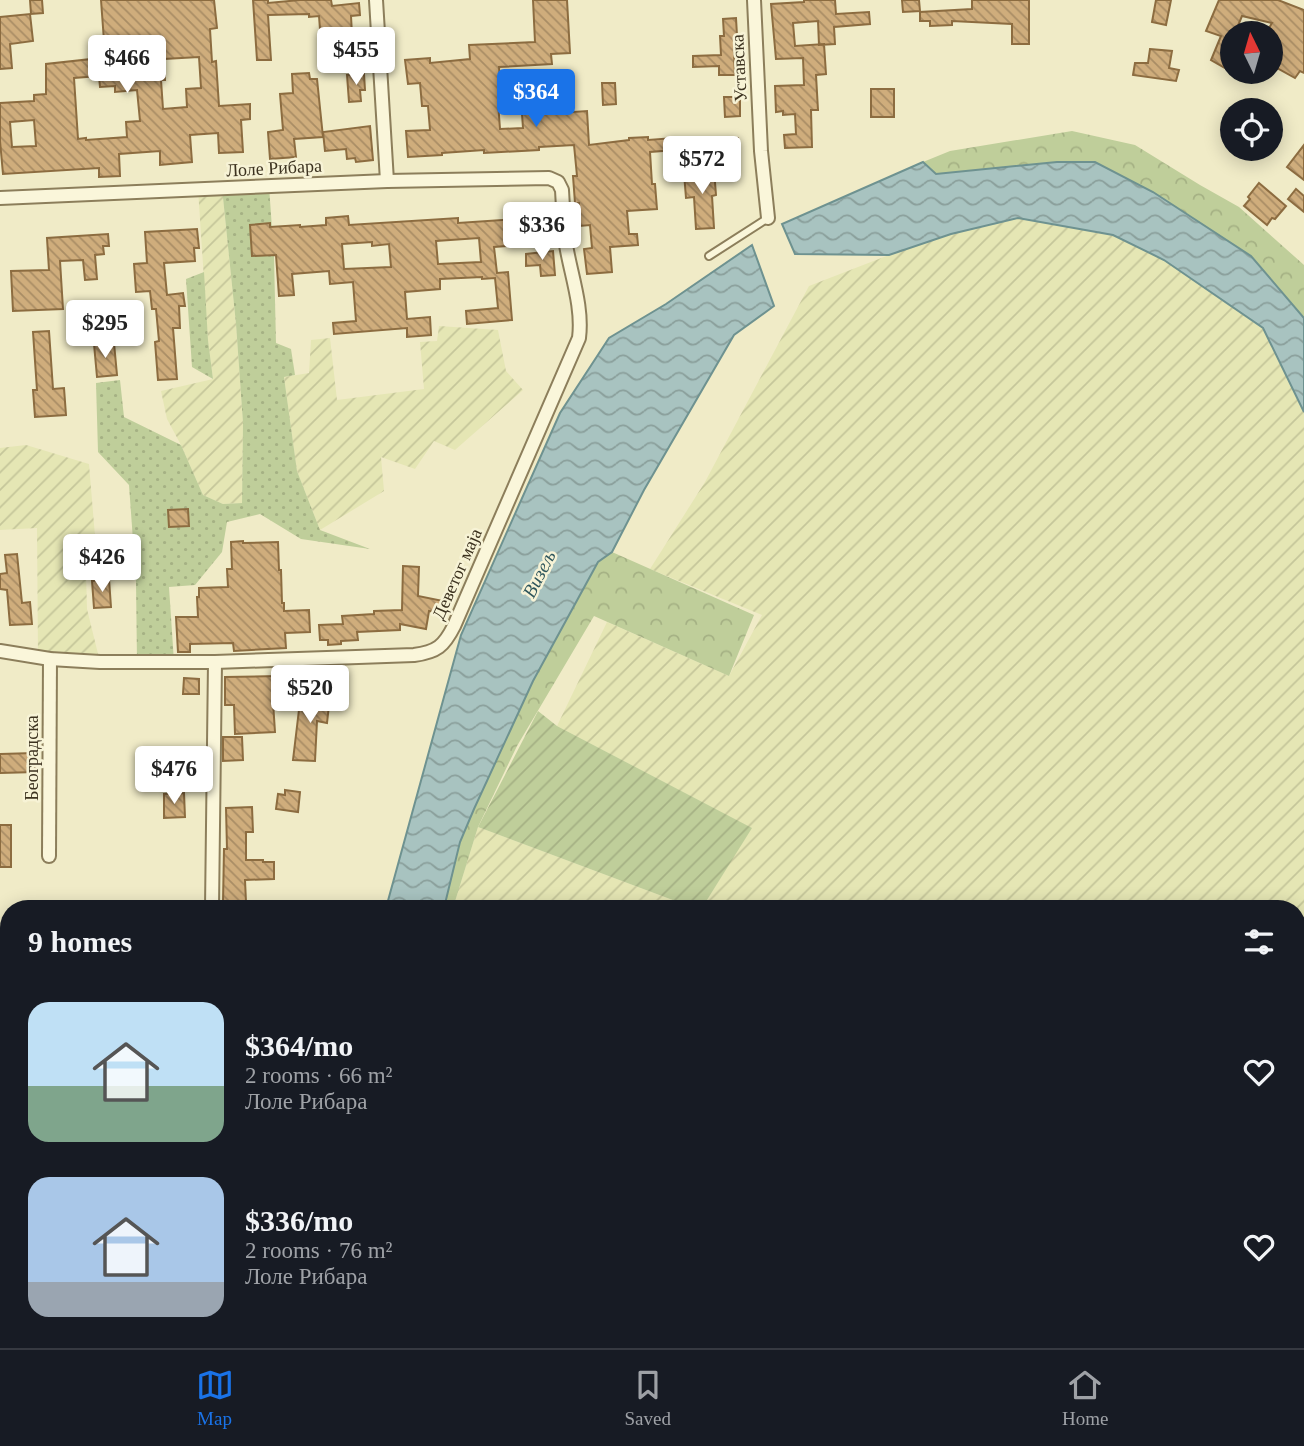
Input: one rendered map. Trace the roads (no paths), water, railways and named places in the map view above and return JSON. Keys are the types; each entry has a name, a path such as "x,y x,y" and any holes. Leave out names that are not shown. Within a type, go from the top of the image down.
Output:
{"street":[{"path":"376,0 387,181"},
{"name":"Уставска","path":"754,0 761,151 768,218"},
{"name":"Лоле Рибара","path":"0,198 387,181 549,178 558,182 562,190 566,245 579,315 579,338"},
{"name":"Деветог маја","path":"0,651 50,659 100,662 215,662 414,655 426,653 443,644 454,626 579,338"},
{"name":"Београдска","path":"49,856 50,659"},
{"path":"212,900 215,662"}],"lane":[{"path":"709,256 768,218"}],"water":[{"path":"923,162 936,174 1057,162 1095,162 1153,192 1251,256 1304,318 1304,412 1263,328 1164,260 1113,235 1018,218 951,234 889,255 795,254 782,224"},
{"name":"Визељ","path":"752,245 774,306 734,335 644,490 612,552 598,562 533,681 474,809 460,842 446,900 388,900 461,635 560,413 609,338 666,304"}]}
